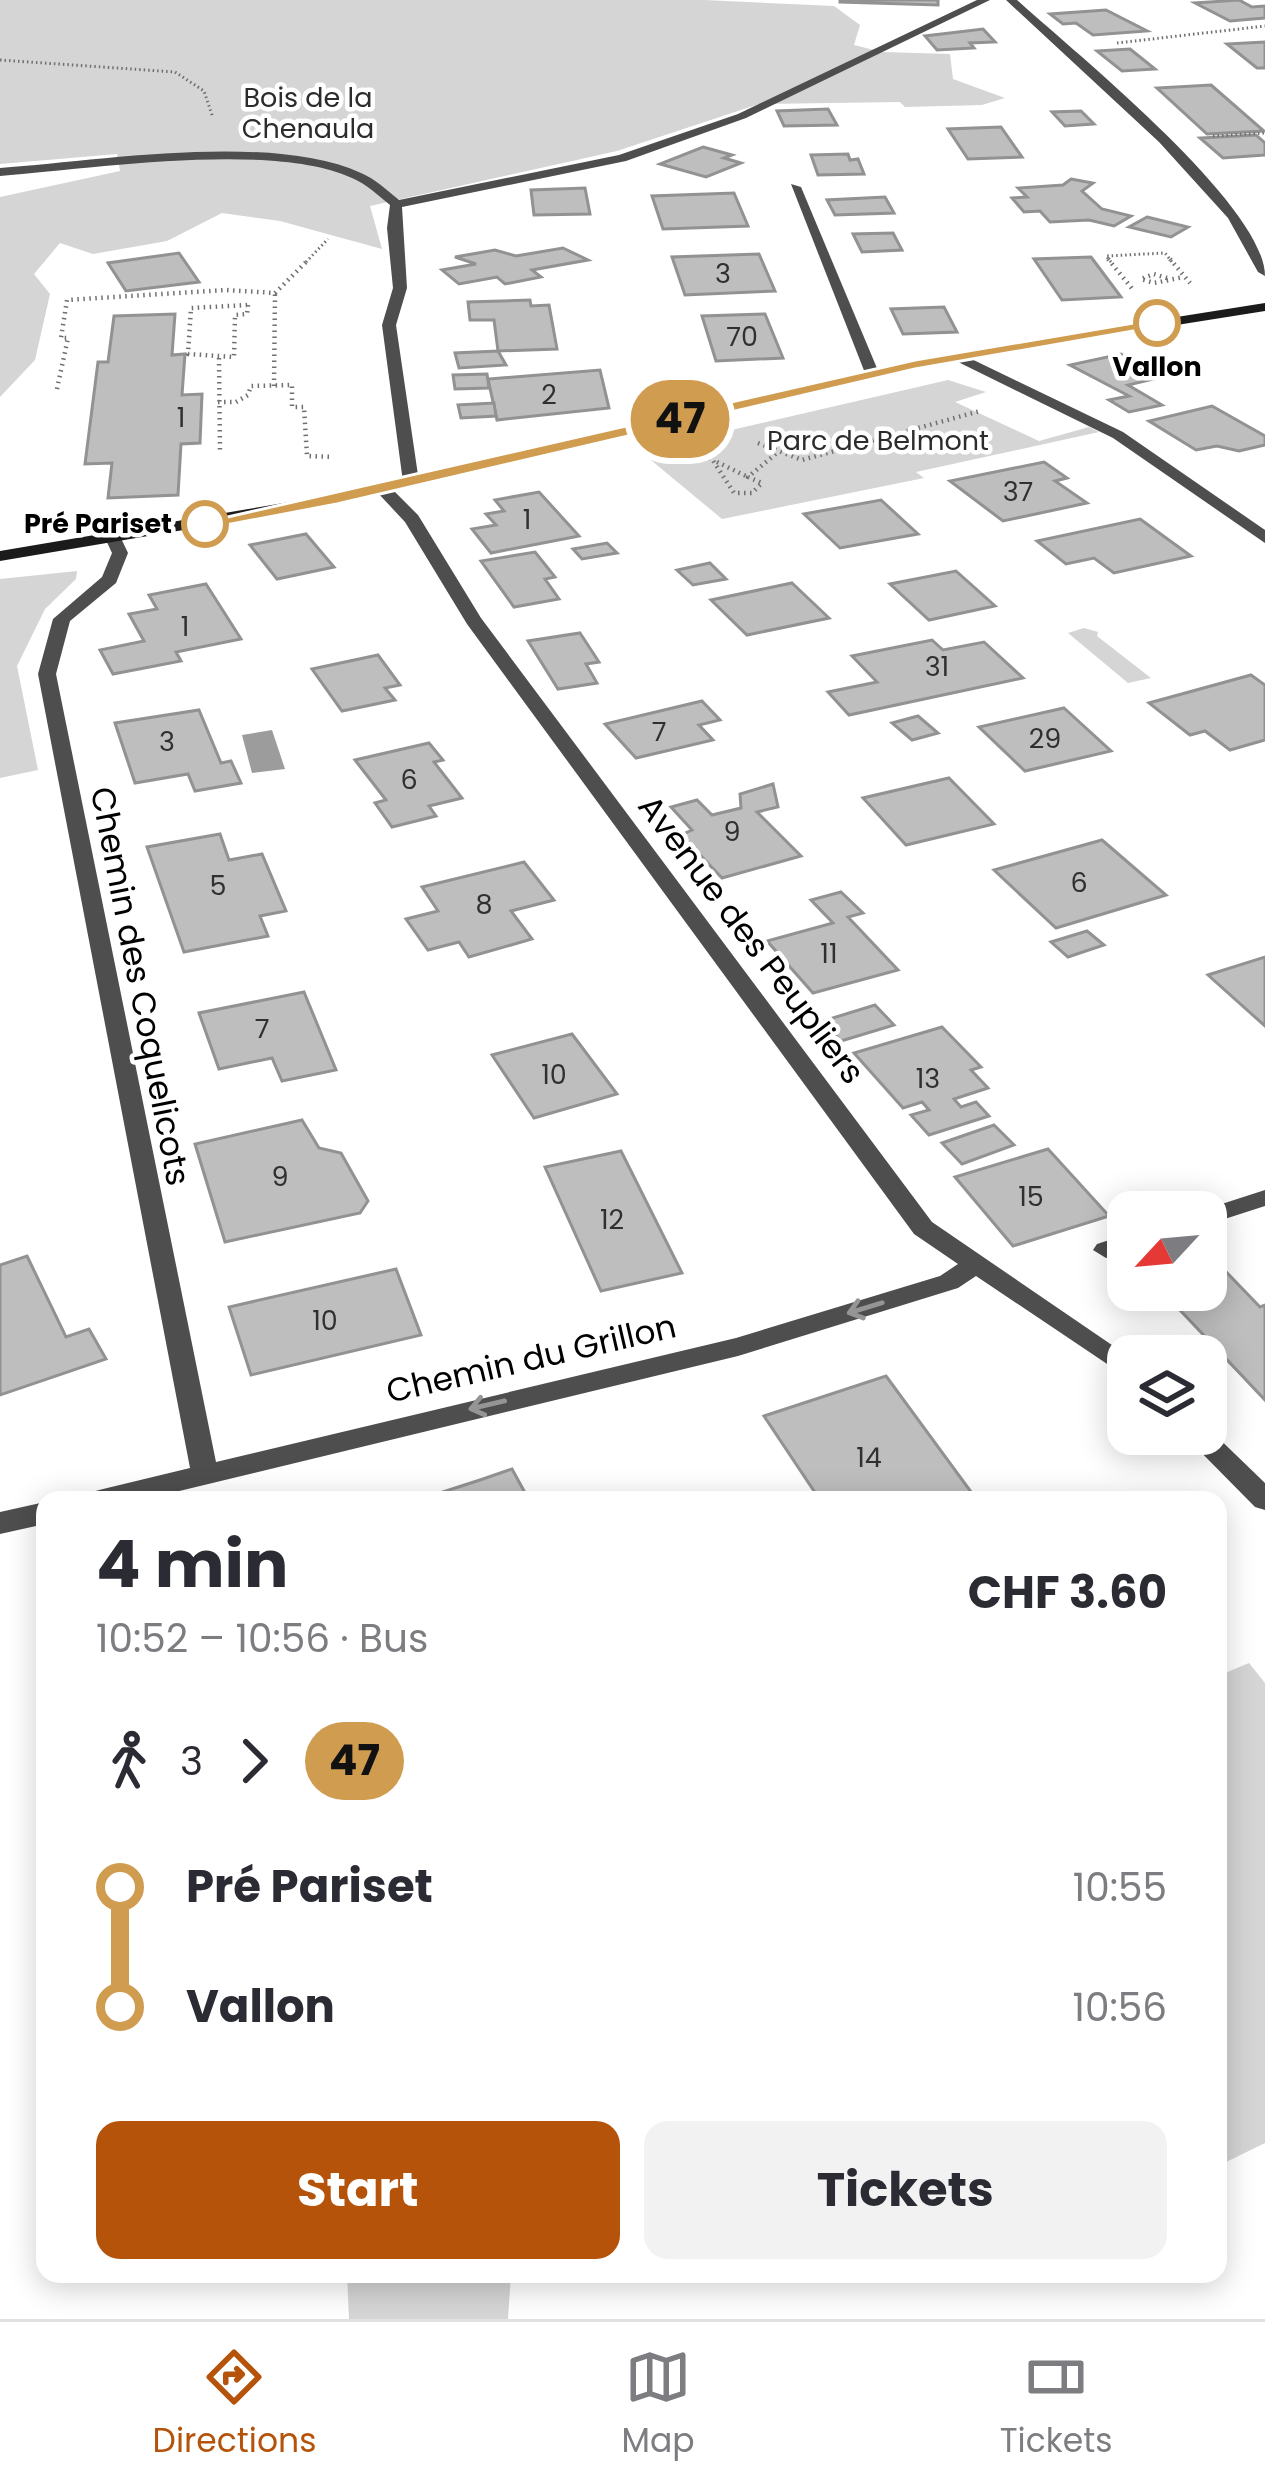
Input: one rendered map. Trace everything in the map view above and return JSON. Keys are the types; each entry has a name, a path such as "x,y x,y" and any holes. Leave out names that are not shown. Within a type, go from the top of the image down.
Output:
{"street":[{"path":"0,172 227,158 288,162 349,172 396,204 622,158 742,116 985,0"},
{"path":"1011,0 1163,139 1234,216 1265,272"},
{"path":"795,187 872,374"},
{"path":"396,204 400,288 389,325 411,482"},
{"path":"0,556 383,489 957,356 1265,307"},
{"path":"957,356 1118,435 1265,538"},
{"name":"Avenue des Peupliers","path":"383,489 412,519 473,620 923,1228 1107,1355"},
{"name":"Chemin des Coquelicots","path":"113,538 120,553 110,579 62,619 47,674 204,1472"},
{"path":"1227,1210 1265,1198"},
{"name":"Chemin du Grillon","path":"133,1491 738,1347 949,1282 973,1266"},
{"path":"1219,1455 1265,1500"},
{"path":"0,1523 36,1515"}],"path":[{"path":"1105,44 1265,26"},
{"path":"0,60 176,72 204,91 213,119 228,123"},
{"path":"274,386 275,293 328,239"},
{"path":"1138,297 1106,256 1165,254 1198,294"},
{"path":"1125,280 1154,274 1185,277"},
{"path":"191,308 248,305 248,314 235,315 234,357 188,353 191,308 209,292"},
{"path":"57,389 68,338 62,338 67,300 275,293"},
{"path":"219,358 220,454"},
{"path":"218,402 236,402 248,395 251,386 292,385 292,407 304,406 307,456"},
{"path":"802,460 980,411"},
{"path":"748,477 779,452"},
{"path":"697,454 712,460 762,483 752,493 734,493 712,460"}],"green space":[{"name":"Bois de la Chenaula","path":"0,0 704,0 834,6 860,25 854,45 882,52 950,54 953,79 1005,98 982,105 905,107 900,102 759,104 617,151 370,206 382,249 280,221 222,213 167,241 93,254 60,243 34,274 50,294 35,360 0,397 0,197 120,171 117,154 0,164"},
{"name":"Parc de Belmont","path":"948,380 986,392 955,402 1039,441 1089,427 1099,432 916,472 924,478 722,519 640,451"},
{"path":"77,571 76,579 45,609 17,666 38,770 0,778 0,579"},
{"path":"1084,628 1098,632 1097,636 1151,678 1128,683 1068,633"},
{"path":"1249,1663 1265,1683 1265,2143 1227,2162 1227,1672"},
{"path":"347,2283 510,2283 508,2319 349,2319"}],"shaded area":[{"path":"272,730 285,769 252,773 242,735"}],"building":[{"path":"938,0 938,5 840,2"},
{"path":"1239,0 1252,7 1265,6 1265,18 1230,21 1195,3"},
{"path":"1106,10 1147,31 1093,35 1050,14"},
{"path":"983,29 995,42 970,43 974,48 937,50 925,36"},
{"path":"1265,42 1265,68 1257,68 1227,44"},
{"path":"1130,49 1155,69 1122,71 1097,51"},
{"path":"1211,85 1264,131 1207,134 1157,88"},
{"path":"828,109 837,125 784,126 777,111"},
{"path":"1081,111 1094,124 1065,126 1052,112"},
{"path":"1001,127 1022,157 968,159 948,129"},
{"path":"1256,135 1265,143 1265,155 1223,158 1200,138"},
{"path":"703,147 732,155 724,158 741,163 706,177 660,164"},
{"path":"848,154 850,160 858,159 864,174 818,175 811,155"},
{"path":"1071,179 1093,183 1082,191 1102,209 1131,216 1114,226 1089,220 1050,222 1040,211 1024,212 1012,198 1027,197 1018,188 1063,185"},
{"path":"585,188 590,214 534,215 531,190"},
{"path":"734,193 748,226 663,229 652,196"},
{"path":"885,197 894,213 835,215 827,200"},
{"path":"1147,217 1188,227 1171,237 1129,227"},
{"path":"893,233 902,250 862,252 853,234"},
{"path":"563,248 588,260 532,270 541,277 505,284 497,277 459,284 442,270 476,264 455,257 495,250 516,256"},
{"path":"179,253 199,282 126,291 108,263"},
{"path":"759,254 775,291 685,295 672,257"},
{"path":"1091,257 1121,297 1062,300 1034,259"},
{"path":"530,300 531,306 549,305 557,349 498,351 494,320 470,320 468,302"},
{"path":"944,307 957,332 903,334 891,309"},
{"name":"Pré Pariset","path":"175,314 172,355 185,354 182,395 202,394 200,443 181,444 178,495 108,498 112,463 85,464 98,362 108,362 114,316"},
{"path":"765,314 783,358 716,361 702,316"},
{"path":"498,351 506,365 459,368 455,353"},
{"path":"1121,354 1162,377 1128,385 1162,405 1129,412 1109,400 1129,396 1070,365"},
{"path":"600,370 609,408 497,420 488,379"},
{"path":"487,374 489,388 455,389 453,375"},
{"path":"494,403 496,416 461,418 458,405"},
{"path":"1212,406 1265,436 1265,445 1239,451 1217,446 1196,450 1149,421"},
{"path":"1044,462 1067,478 1055,481 1087,503 1003,521 950,481"},
{"path":"539,492 579,536 491,553 472,529 496,525 486,514 504,511 495,500"},
{"path":"881,500 918,534 840,548 804,514"},
{"path":"1140,519 1191,556 1114,573 1094,558 1066,564 1037,541"},
{"path":"306,534 334,567 277,579 250,545"},
{"path":"607,543 617,553 582,559 573,549"},
{"path":"535,552 555,577 545,579 559,599 514,607 481,561"},
{"path":"710,563 726,579 693,585 677,570"},
{"path":"956,571 995,606 929,620 890,584"},
{"path":"792,583 829,618 747,635 711,600"},
{"path":"206,584 241,639 176,652 181,661 113,674 100,650 144,641 129,614 157,609 149,595"},
{"path":"580,633 599,662 586,664 597,683 558,689 528,641"},
{"path":"932,640 943,650 984,642 1023,678 849,715 828,692 877,682 852,656"},
{"path":"378,655 400,685 385,688 395,700 342,711 312,669"},
{"path":"1251,675 1265,685 1265,740 1230,750 1205,731 1190,735 1149,703"},
{"path":"702,701 720,720 699,725 713,740 636,758 605,724"},
{"path":"1064,708 1111,751 1025,771 979,727"},
{"path":"199,710 221,763 231,761 241,783 195,791 188,774 135,783 115,723"},
{"path":"918,716 938,733 912,740 892,723"},
{"path":"429,743 443,760 434,762 462,798 429,806 436,816 392,827 375,803 386,800 355,760"},
{"path":"949,778 994,824 906,845 863,798"},
{"path":"773,784 778,807 757,812 801,856 722,878 681,835 692,830 671,807 697,800 712,815 741,808 740,794"},
{"path":"220,834 229,860 262,854 286,911 260,916 268,936 184,952 147,847"},
{"path":"1102,840 1166,895 1056,928 994,870"},
{"path":"524,862 554,900 511,911 532,939 469,957 459,942 428,950 406,919 438,911 422,887"},
{"path":"841,892 863,913 848,917 898,970 813,993 767,941 833,923 811,900"},
{"path":"1087,931 1104,945 1068,957 1051,942"},
{"path":"1265,957 1265,1026 1208,975"},
{"path":"304,992 336,1070 282,1081 272,1058 219,1069 199,1013"},
{"path":"875,1005 894,1025 841,1041 823,1021"},
{"path":"942,1027 981,1067 971,1070 988,1088 954,1099 961,1107 976,1102 989,1116 929,1135 911,1115 929,1110 922,1102 903,1108 854,1053"},
{"path":"572,1034 617,1094 534,1118 492,1055"},
{"path":"302,1120 319,1148 341,1153 368,1201 360,1213 225,1242 195,1144"},
{"path":"994,1125 1014,1145 962,1164 942,1143"},
{"path":"1048,1149 1107,1217 1013,1246 955,1177"},
{"path":"621,1151 682,1273 601,1291 545,1167"},
{"path":"27,1256 66,1337 89,1329 106,1359 0,1395 0,1265"},
{"path":"396,1269 421,1335 251,1375 229,1307"},
{"path":"1227,1273 1260,1307 1265,1305 1265,1400 1227,1360 1227,1335 1204,1335 1181,1311 1227,1311"},
{"path":"886,1376 970,1491 814,1491 764,1416"},
{"path":"512,1469 524,1491 446,1491"}],"bus line":[{"name":"47","path":"205,524 337,500 915,364 1157,323"}],"place":[{"name":"Vallon","path":"1157,323"},
{"name":"Pré Pariset","path":"205,524"}]}
